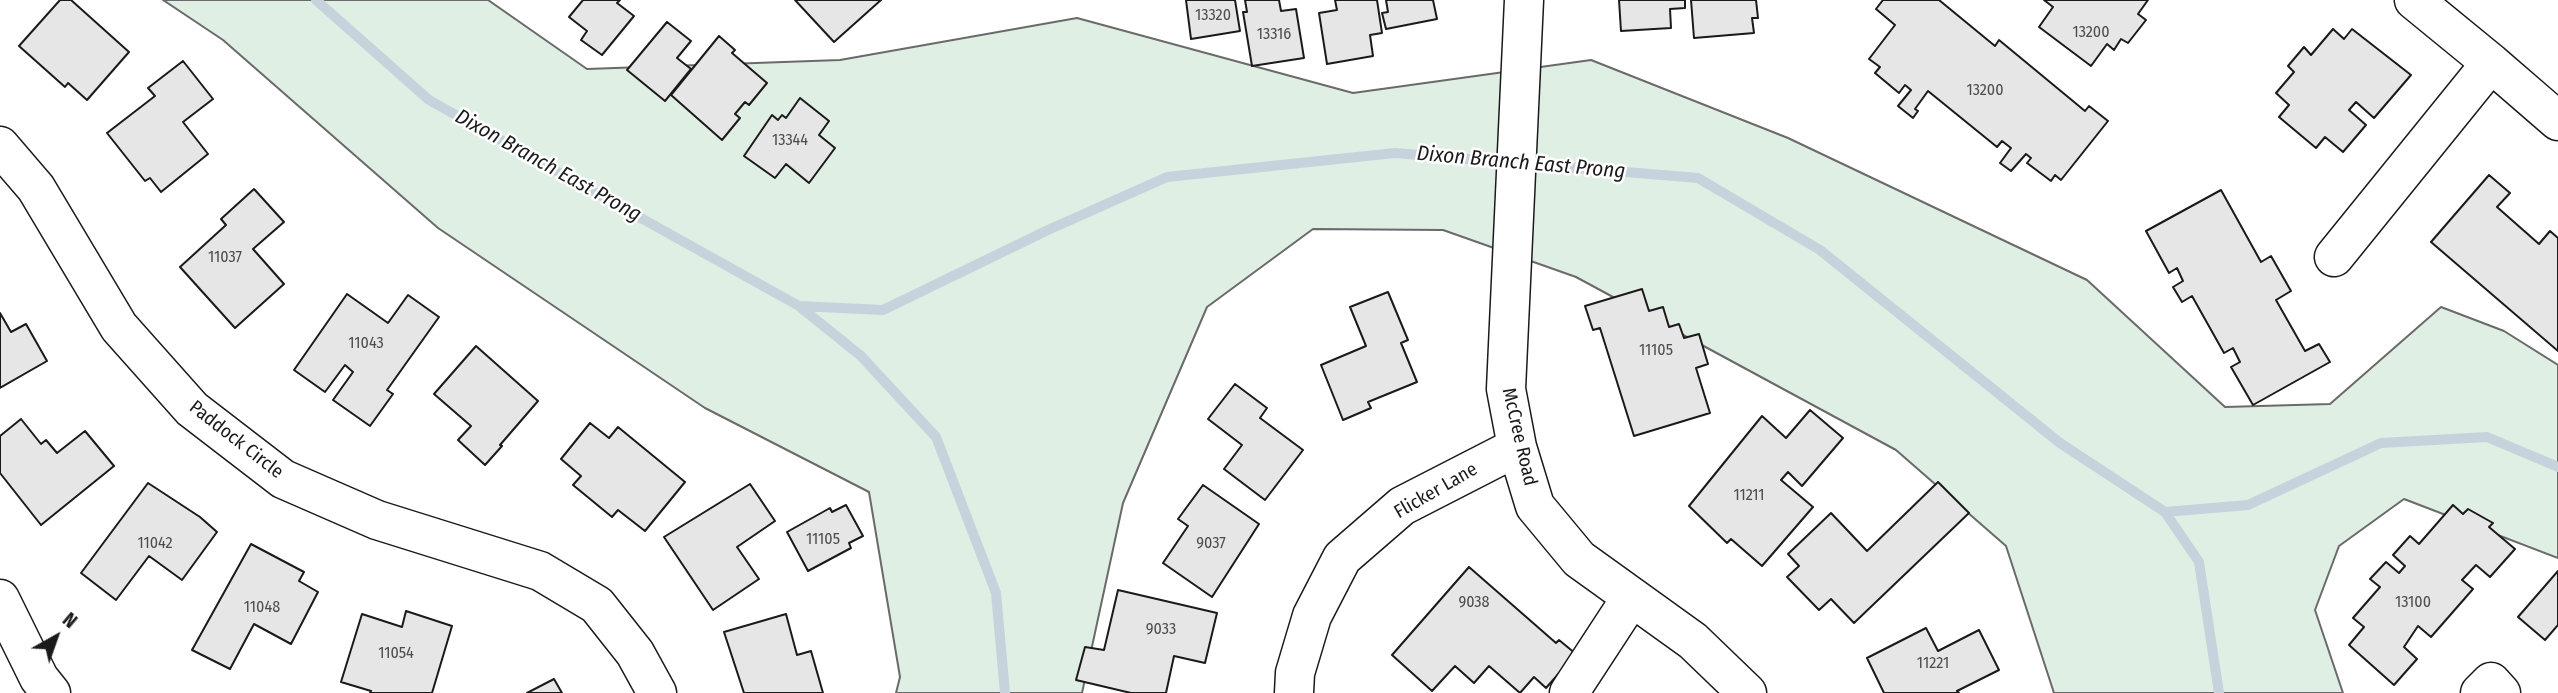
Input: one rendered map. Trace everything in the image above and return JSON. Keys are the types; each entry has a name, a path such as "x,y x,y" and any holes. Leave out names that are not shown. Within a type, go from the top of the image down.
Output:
{"street":[{"name":"McCree Road","path":"1524,0 1509,274 1506,389 1517,447 1535,506 1578,559 1693,642 1747,693"},
{"path":"2414,0 2558,121"},
{"path":"2334,257 2491,63"},
{"name":"Paddock Circle","path":"0,146 36,188 120,327 192,409 283,479 377,520 541,571 597,605 635,653 657,693"},
{"name":"Flicker Lane","path":"1294,693 1295,673 1312,616 1342,558 1402,506 1517,447"},
{"path":"1569,693 1631,598"},
{"path":"0,599 39,678 51,693"},
{"path":"2480,693 2491,682 2501,693"}],"green space":[{"path":"163,0 488,0 587,69 840,60 1077,18 1353,93 1591,60 1788,138 2087,280 2225,407 2330,404 2441,307 2504,331 2558,365 2558,558 2404,499 2339,546 2315,610 2343,693 2054,693 2006,546 1896,450 1576,277 1443,230 1313,229 1207,307 1123,503 1082,693 896,693 900,677 869,492 705,408 438,228 223,40"}],"building":[{"path":"60,0 71,0 129,52 87,100 68,83 65,87 19,46"},
{"path":"583,0 620,0 617,3 634,16 602,55 581,40 587,31 569,17"},
{"path":"795,0 881,0 834,42"},
{"path":"1186,0 1235,0 1240,31 1191,39"},
{"path":"1245,0 1279,0 1281,11 1296,9 1304,58 1252,66 1243,12 1247,12"},
{"path":"1335,0 1377,0 1382,33 1370,35 1373,56 1327,64 1319,13 1337,10"},
{"path":"1386,0 1433,0 1437,19 1386,29 1382,13 1388,12"},
{"path":"1619,0 1685,0 1685,8 1670,9 1671,28 1621,31"},
{"path":"1691,0 1756,0 1758,18 1752,18 1754,33 1694,38"},
{"path":"1883,0 1939,0 1995,46 1999,40 2085,111 2089,106 2108,121 2061,180 2055,175 2051,181 2027,163 2031,158 2026,154 2011,171 2000,163 2011,148 2002,141 1997,147 1928,91 1915,109 1918,111 1913,118 1898,106 1911,90 1905,85 1899,93 1875,73 1880,67 1869,59 1895,25 1876,9"},
{"path":"2044,0 2148,0 2138,14 2146,20 2128,43 2121,39 2114,50 2107,44 2091,66 2039,27 2053,7"},
{"path":"667,22 691,41 677,58 691,69 665,101 627,70"},
{"path":"2333,29 2344,39 2352,29 2411,75 2374,118 2356,102 2349,110 2366,125 2343,152 2325,137 2316,148 2279,117 2289,105 2276,93 2294,72 2288,66 2304,47 2311,55"},
{"path":"719,36 735,50 732,53 767,83 749,105 745,102 735,114 740,118 722,140 671,95"},
{"path":"183,61 213,99 183,122 208,154 161,192 150,178 145,181 107,133 155,96 148,88"},
{"path":"800,98 829,121 819,135 835,148 809,183 786,164 775,178 744,156 772,115 778,120 782,115 786,118"},
{"path":"2489,175 2510,193 2497,207 2539,244 2550,231 2558,238 2558,351 2431,242"},
{"path":"254,189 284,222 253,249 284,284 235,328 180,267 226,225 221,219"},
{"path":"2221,190 2261,262 2271,256 2291,291 2276,300 2305,351 2319,344 2330,362 2253,405 2231,367 2240,362 2233,348 2224,353 2192,296 2182,302 2173,287 2183,281 2177,268 2169,273 2146,231"},
{"path":"1642,289 1649,311 1663,307 1669,327 1679,324 1684,338 1699,334 1708,364 1696,368 1710,413 1634,436 1600,328 1593,330 1585,306"},
{"path":"1388,292 1408,340 1401,343 1417,382 1368,402 1371,408 1343,420 1321,365 1366,346 1350,307"},
{"path":"347,294 388,323 408,295 439,317 387,390 393,394 370,426 333,400 353,372 345,365 325,392 294,370"},
{"path":"0,313 11,332 26,324 47,361 0,388"},
{"path":"476,346 538,401 485,465 458,440 471,426 434,394"},
{"path":"1235,384 1267,408 1260,418 1303,450 1265,500 1224,469 1242,445 1208,419"},
{"path":"1810,410 1843,438 1802,486 1788,472 1781,480 1813,507 1762,566 1731,539 1727,543 1689,506 1762,416 1786,438"},
{"path":"21,419 41,444 46,440 57,453 85,431 114,466 41,525 0,473 0,436"},
{"path":"590,423 609,438 618,427 685,482 645,531 618,510 612,517 573,485 581,476 561,459"},
{"path":"1938,482 1969,513 1854,623 1831,599 1819,610 1787,577 1799,566 1788,554 1831,513 1867,551"},
{"path":"148,483 200,517 217,532 182,580 149,556 116,600 81,573"},
{"path":"750,484 775,521 737,547 759,579 713,610 664,537"},
{"path":"1203,485 1259,524 1212,597 1163,563 1188,526 1178,519"},
{"path":"846,505 863,536 849,543 851,548 808,571 787,532 830,508 832,512"},
{"path":"2453,505 2463,514 2468,509 2493,523 2489,527 2515,549 2490,577 2476,565 2462,580 2473,589 2431,637 2418,626 2404,647 2417,659 2394,685 2349,645 2364,627 2353,618 2380,587 2370,579 2386,562 2399,573 2405,566 2393,555 2410,536 2419,544"},
{"path":"251,544 304,572 299,581 318,592 291,644 254,624 230,669 192,650"},
{"path":"1469,567 1556,643 1559,640 1576,654 1546,688 1534,677 1520,693 1489,666 1474,683 1455,666 1432,691 1392,655"},
{"path":"2558,571 2558,625 2545,640 2518,617"},
{"path":"1118,590 1217,613 1205,663 1174,656 1166,693 1131,693 1076,680 1085,647 1104,650"},
{"path":"406,611 452,626 432,693 370,693 371,691 341,682 362,614 402,627"},
{"path":"786,614 797,655 811,651 823,693 744,693 724,632"},
{"path":"1926,628 1938,651 1979,630 1999,670 1957,691 1959,693 1884,693 1867,658"},
{"path":"554,679 562,693 527,693"}],"waterway":[{"name":"Dixon Branch East Prong","path":"316,0 429,100 799,306 883,310 1048,230 1167,177 1395,153 1698,178 1820,250 2060,443 2165,512 2248,505 2381,443 2487,437 2558,467"},
{"name":"Dixon Branch East Prong","path":"799,306 861,356 936,437 996,593 1005,693"},
{"name":"Dixon Branch East Prong","path":"2165,512 2199,562 2219,693"}]}
